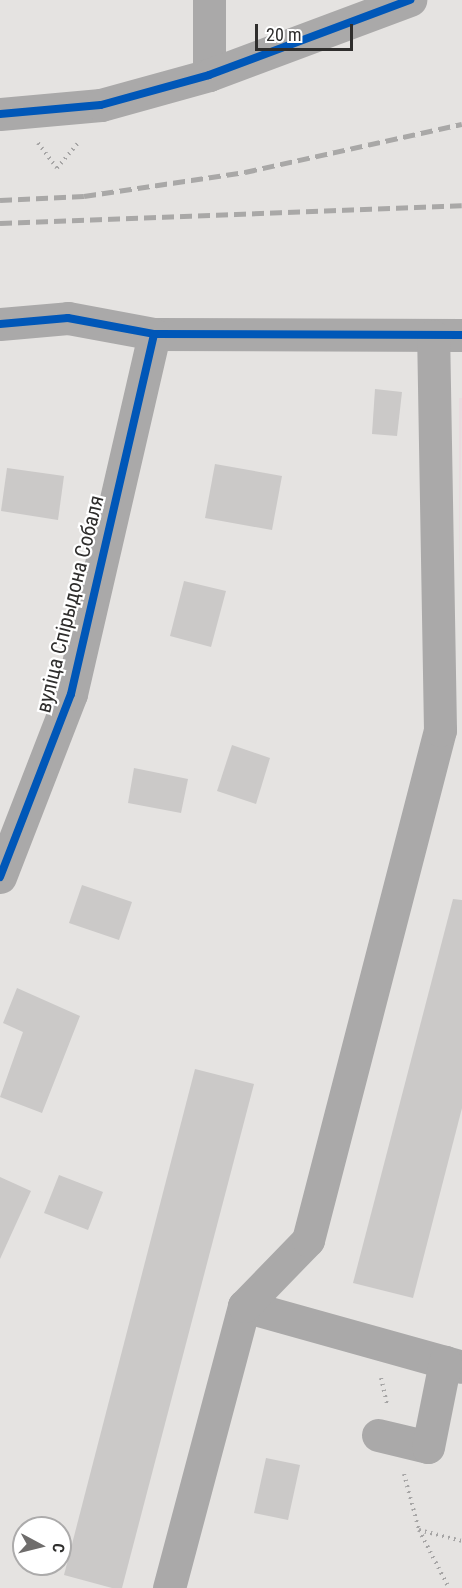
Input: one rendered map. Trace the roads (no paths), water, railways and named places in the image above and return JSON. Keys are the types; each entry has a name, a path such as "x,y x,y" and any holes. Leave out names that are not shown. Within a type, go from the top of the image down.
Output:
{"street":[{"path":"208,75 210,0"},
{"path":"0,114 101,105 208,75 410,0"},
{"path":"0,324 69,318 154,334 447,335 440,730 308,1240 244,1306 169,1588"},
{"name":"вуліца Спірыдона Собаля","path":"0,877 71,694 154,334"},
{"path":"244,1306 453,1364 428,1447 378,1435"}],"railway":[{"path":"0,200 84,196 245,172 462,124"},
{"path":"0,223 462,205"}]}
